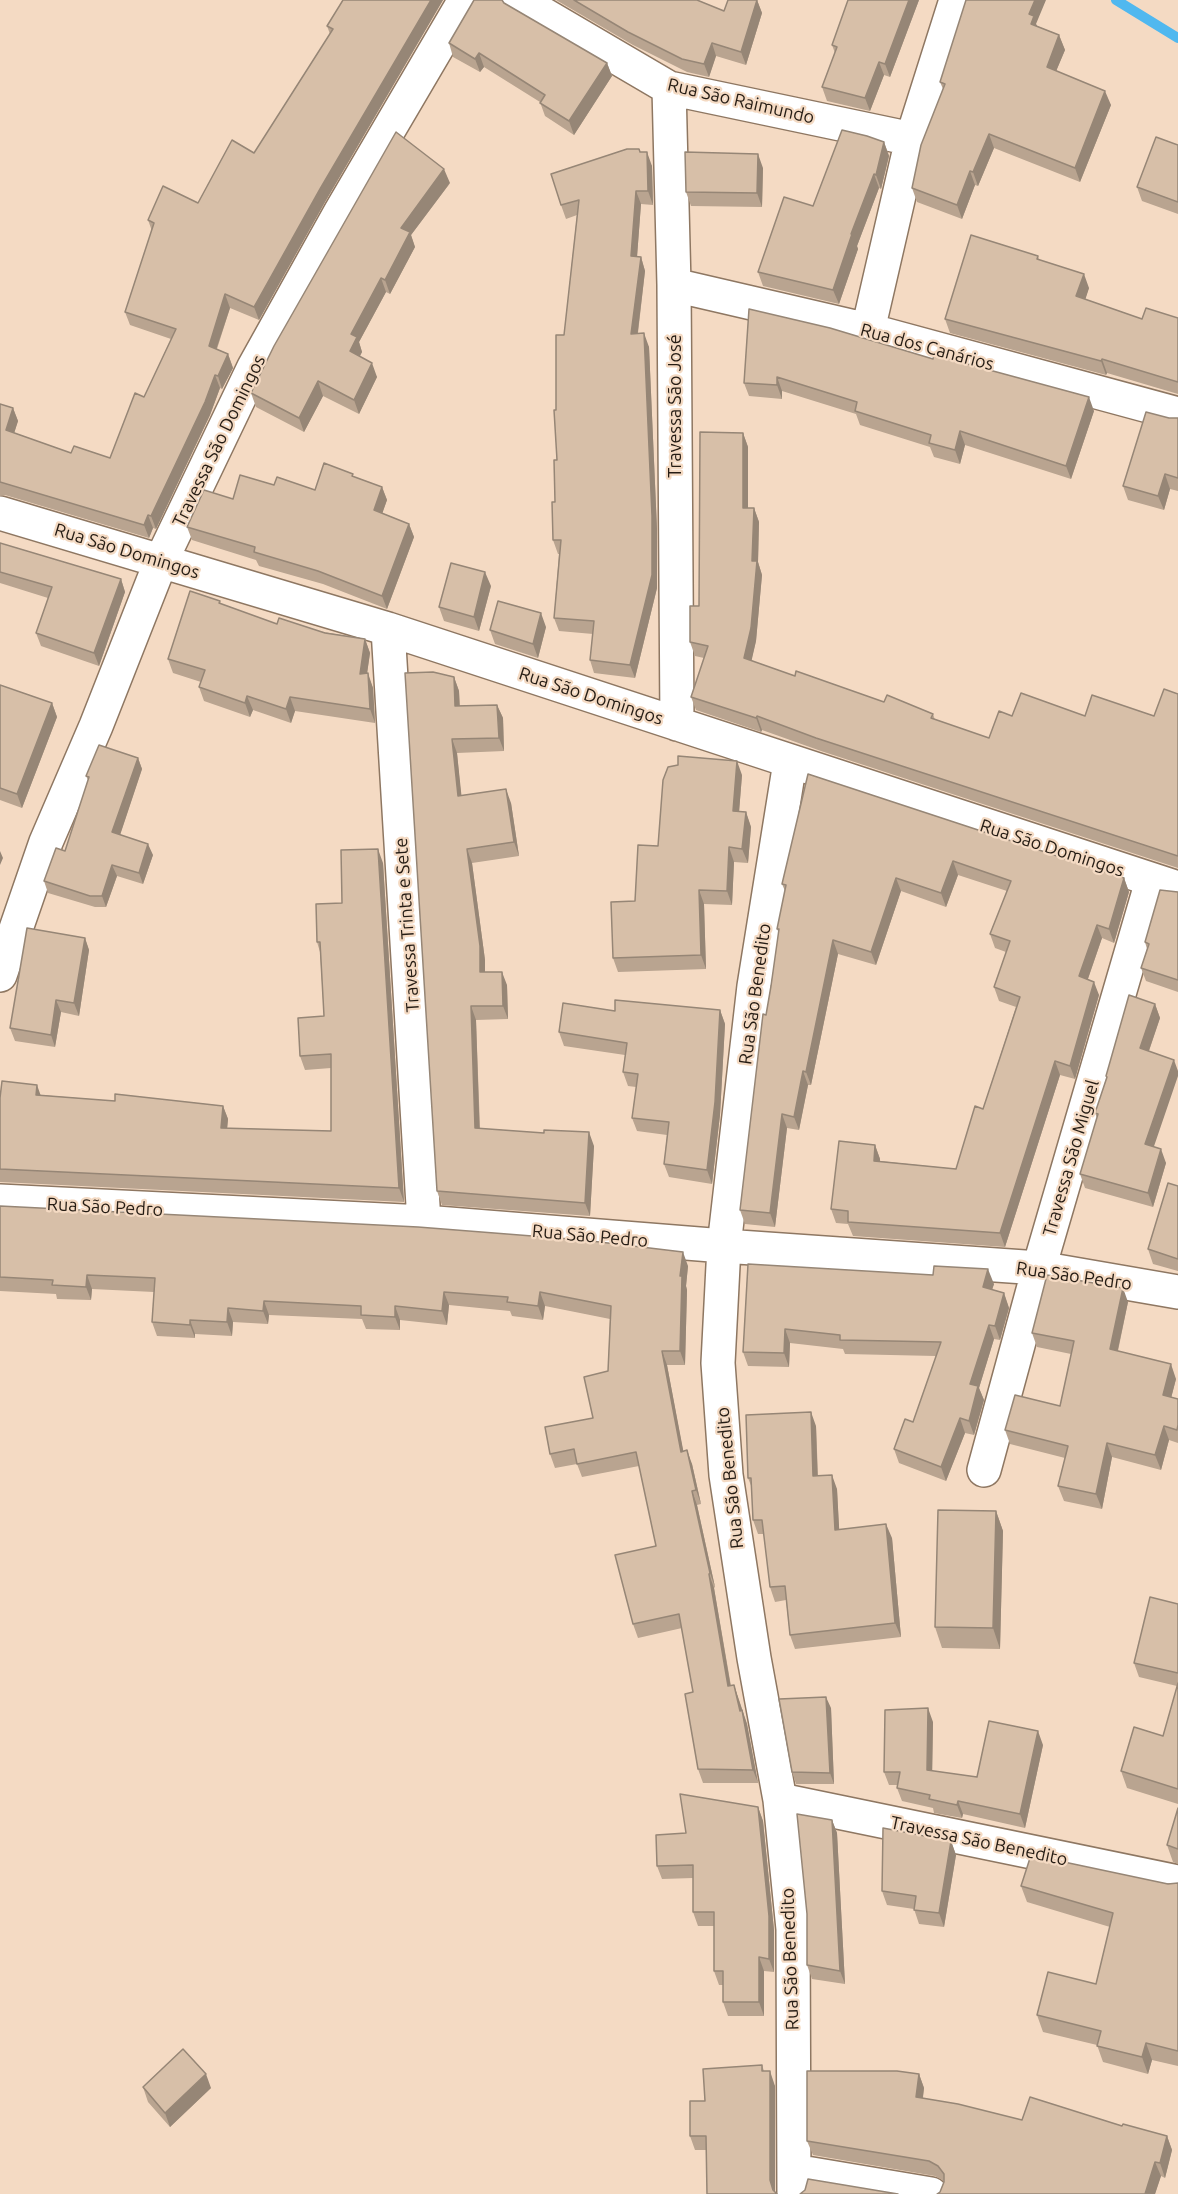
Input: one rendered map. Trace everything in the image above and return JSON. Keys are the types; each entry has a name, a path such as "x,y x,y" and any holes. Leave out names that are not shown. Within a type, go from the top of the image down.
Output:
{"street":[{"name":"Travessa São Domingos","path":"0,975 46,842 96,726 161,561 254,367 341,211 465,0"},
{"name":"Rua São Raimundo","path":"519,0 669,88 912,139"},
{"path":"868,330 912,139 956,0"},
{"name":"Travessa São José","path":"669,88 674,285 677,724"},
{"name":"Rua dos Canários","path":"674,285 868,330 1178,414"},
{"name":"Rua São Domingos","path":"0,513 388,629 1165,885"},
{"name":"Travessa Trinta e Sete","path":"388,629 424,1222"},
{"name":"Rua São Benedito","path":"790,762 754,986 724,1246 718,1363 726,1475 754,1658 780,1800 793,1929 794,2182"},
{"name":"Travessa São Miguel","path":"984,1470 1039,1268 1165,885"},
{"name":"Rua São Pedro","path":"0,1201 424,1222 1039,1268 1178,1292"},
{"name":"Travessa São Benedito","path":"780,1800 1178,1882"},
{"path":"794,2182 931,2194"}],"building":[{"path":"343,0 431,0 254,307 225,294 209,346 228,354 218,376 215,375 205,402 151,516 148,515 144,525 0,482 0,404 13,408 6,430 71,453 74,446 110,458 135,393 144,397 176,329 125,312 154,223 148,220 163,186 198,203 232,140 254,153 333,29 327,26"},
{"path":"474,0 502,0 607,63 569,121 540,103 545,95 479,53 475,59 449,43"},
{"path":"574,0 697,0 724,11 728,0 757,0 741,52 712,43 704,64 682,59 628,32"},
{"path":"848,0 909,0 885,64 879,62 865,98 822,87 837,47 832,45"},
{"path":"966,0 1035,0 1029,14 1034,16 1031,24 1059,35 1047,67 1105,91 1075,168 989,134 973,172 970,171 957,205 912,188 921,145 945,84 940,82"},
{"path":"842,130 884,142 876,175 874,174 851,234 833,290 758,272 784,197 813,206"},
{"path":"396,132 444,169 401,228 410,232 385,280 381,278 351,334 357,337 350,351 372,363 354,400 318,381 299,418 251,393 274,346"},
{"path":"1156,137 1178,145 1178,202 1137,187"},
{"path":"627,149 647,152 648,191 636,191 631,256 641,257 631,334 644,333 652,516 652,575 630,665 590,660 594,621 554,618 561,540 553,540 552,502 555,502 554,460 557,460 554,410 556,410 556,335 564,335 579,200 561,205 551,174"},
{"path":"685,152 758,154 757,193 686,192"},
{"path":"971,235 1038,256 1037,259 1084,274 1076,296 1142,319 1146,308 1178,318 1178,382 1102,359 1101,361 945,319"},
{"path":"749,309 830,328 933,359 934,355 1089,397 1066,466 960,431 955,450 929,443 931,435 855,411 857,402 777,377 777,385 744,383"},
{"path":"1146,412 1178,418 1178,478 1165,474 1158,496 1123,486"},
{"path":"700,432 743,433 743,508 754,508 752,561 757,561 751,628 744,658 795,676 796,671 884,702 887,695 933,714 931,718 989,738 999,711 1012,716 1021,693 1085,716 1092,695 1154,716 1164,689 1178,694 1178,856 816,738 757,716 756,718 691,697 708,646 690,642 690,606 699,606"},
{"path":"324,463 382,487 374,510 409,524 382,596 318,571 254,552 255,547 187,527 204,490 233,499 240,475 274,485 277,477 315,490"},
{"path":"0,543 121,579 94,653 36,633 52,587 0,572"},
{"path":"451,563 485,572 474,617 439,607"},
{"path":"190,591 277,624 279,618 325,633 365,639 360,674 368,673 370,709 290,697 286,709 247,696 245,703 199,687 205,670 168,659"},
{"path":"498,601 541,613 533,644 490,630"},
{"path":"433,672 454,677 455,706 497,705 499,738 452,739 458,796 506,789 514,842 467,849 480,946 480,972 502,972 503,1006 471,1006 475,1128 544,1133 544,1130 589,1132 585,1203 437,1191 405,673"},
{"path":"0,685 52,703 17,794 0,788"},
{"path":"99,745 138,758 112,832 148,844 139,873 112,865 102,896 90,896 44,881 56,848 65,851 89,777 86,776"},
{"path":"678,756 737,761 733,811 746,812 742,849 729,847 727,891 699,890 701,955 613,958 611,902 635,901 638,845 658,846 663,780 668,767 678,765"},
{"path":"808,774 1124,878 1109,929 1097,925 1079,976 1094,982 1070,1066 1055,1061 1000,1233 848,1222 848,1211 831,1209 839,1141 875,1145 874,1161 956,1169 975,1106 983,1109 1020,997 994,987 1010,941 990,934 1011,881 953,861 941,893 896,878 871,952 833,940 806,1072 803,1071 794,1117 782,1114 770,1213 740,1210 763,1014 766,1015 779,929 777,929 786,885 782,884"},
{"path":"378,849 399,1188 0,1169 2,1081 37,1085 36,1095 115,1101 115,1094 223,1106 221,1128 331,1131 331,1054 300,1056 298,1018 324,1016 316,904 342,903 341,850"},
{"path":"1160,890 1178,892 1178,980 1141,968 1149,944 1145,942"},
{"path":"27,928 85,938 74,1003 56,1000 51,1035 10,1028"},
{"path":"1129,995 1155,1004 1140,1048 1174,1060 1145,1144 1161,1149 1148,1193 1080,1174"},
{"path":"615,1000 720,1010 715,1102 707,1170 664,1164 669,1122 632,1118 638,1074 623,1072 627,1043 559,1032 563,1003 615,1011"},
{"path":"1168,1183 1178,1186 1178,1259 1148,1249"},
{"path":"0,1206 418,1227 583,1240 683,1252 680,1276 682,1276 680,1351 662,1351 681,1452 687,1450 696,1490 692,1491 710,1573 728,1686 734,1685 740,1711 742,1710 753,1770 698,1769 685,1694 693,1692 679,1614 633,1624 615,1555 656,1546 636,1452 577,1464 574,1449 550,1454 545,1427 593,1418 584,1377 608,1371 611,1306 540,1292 538,1306 507,1302 508,1297 444,1292 442,1311 395,1306 395,1317 361,1315 361,1306 264,1301 263,1311 228,1308 227,1322 190,1320 190,1325 152,1322 155,1278 87,1275 86,1287 52,1285 53,1280 0,1277"},
{"path":"748,1264 933,1275 934,1266 988,1269 983,1287 1004,1293 995,1326 989,1325 970,1384 978,1386 969,1421 960,1418 941,1467 894,1449 905,1419 913,1422 941,1342 840,1340 840,1335 785,1329 784,1353 743,1352"},
{"path":"1047,1275 1123,1288 1110,1349 1171,1364 1163,1395 1178,1399 1177,1430 1164,1426 1155,1455 1107,1443 1096,1494 1058,1486 1068,1446 1005,1430 1015,1395 1060,1406 1074,1341 1032,1333"},
{"path":"811,1412 813,1476 832,1475 835,1530 886,1524 895,1623 790,1635 785,1586 770,1587 762,1520 753,1520 751,1478 748,1478 746,1415"},
{"path":"938,1510 996,1511 993,1628 935,1627"},
{"path":"1150,1597 1178,1604 1178,1673 1134,1663"},
{"path":"1178,1683 1178,1789 1121,1771 1134,1727 1163,1736"},
{"path":"826,1697 830,1773 792,1772 779,1699"},
{"path":"928,1708 927,1770 977,1777 989,1721 1038,1731 1020,1814 958,1801 957,1805 929,1799 930,1795 897,1788 900,1772 884,1772 885,1710"},
{"path":"680,1794 758,1807 769,1916 769,1959 759,1957 759,2002 723,2002 723,1971 714,1971 714,1912 693,1912 693,1865 657,1866 656,1835 686,1833"},
{"path":"1178,1808 1178,1849 1167,1845"},
{"path":"797,1814 832,1820 840,1971 807,1965 807,1914"},
{"path":"883,1828 951,1841 939,1913 914,1910 916,1896 882,1891"},
{"path":"1031,1855 1168,1884 1178,1883 1178,2051 1146,2043 1142,2057 1097,2046 1101,2031 1037,2015 1048,1972 1096,1984 1113,1913 1021,1886"},
{"path":"183,2049 206,2074 165,2113 143,2087"},
{"path":"762,2065 762,2071 770,2071 770,2180 777,2194 707,2194 706,2136 690,2136 690,2101 705,2101 703,2069"},
{"path":"807,2071 897,2071 919,2074 916,2097 958,2104 1022,2120 1030,2097 1122,2126 1123,2124 1167,2136 1160,2163 1155,2162 1145,2194 937,2194 944,2182 944,2174 938,2166 929,2161 807,2141"},
{"path":"808,2179 898,2194 800,2194 805,2190"}],"waterway":[{"path":"1116,0 1178,38"}]}
